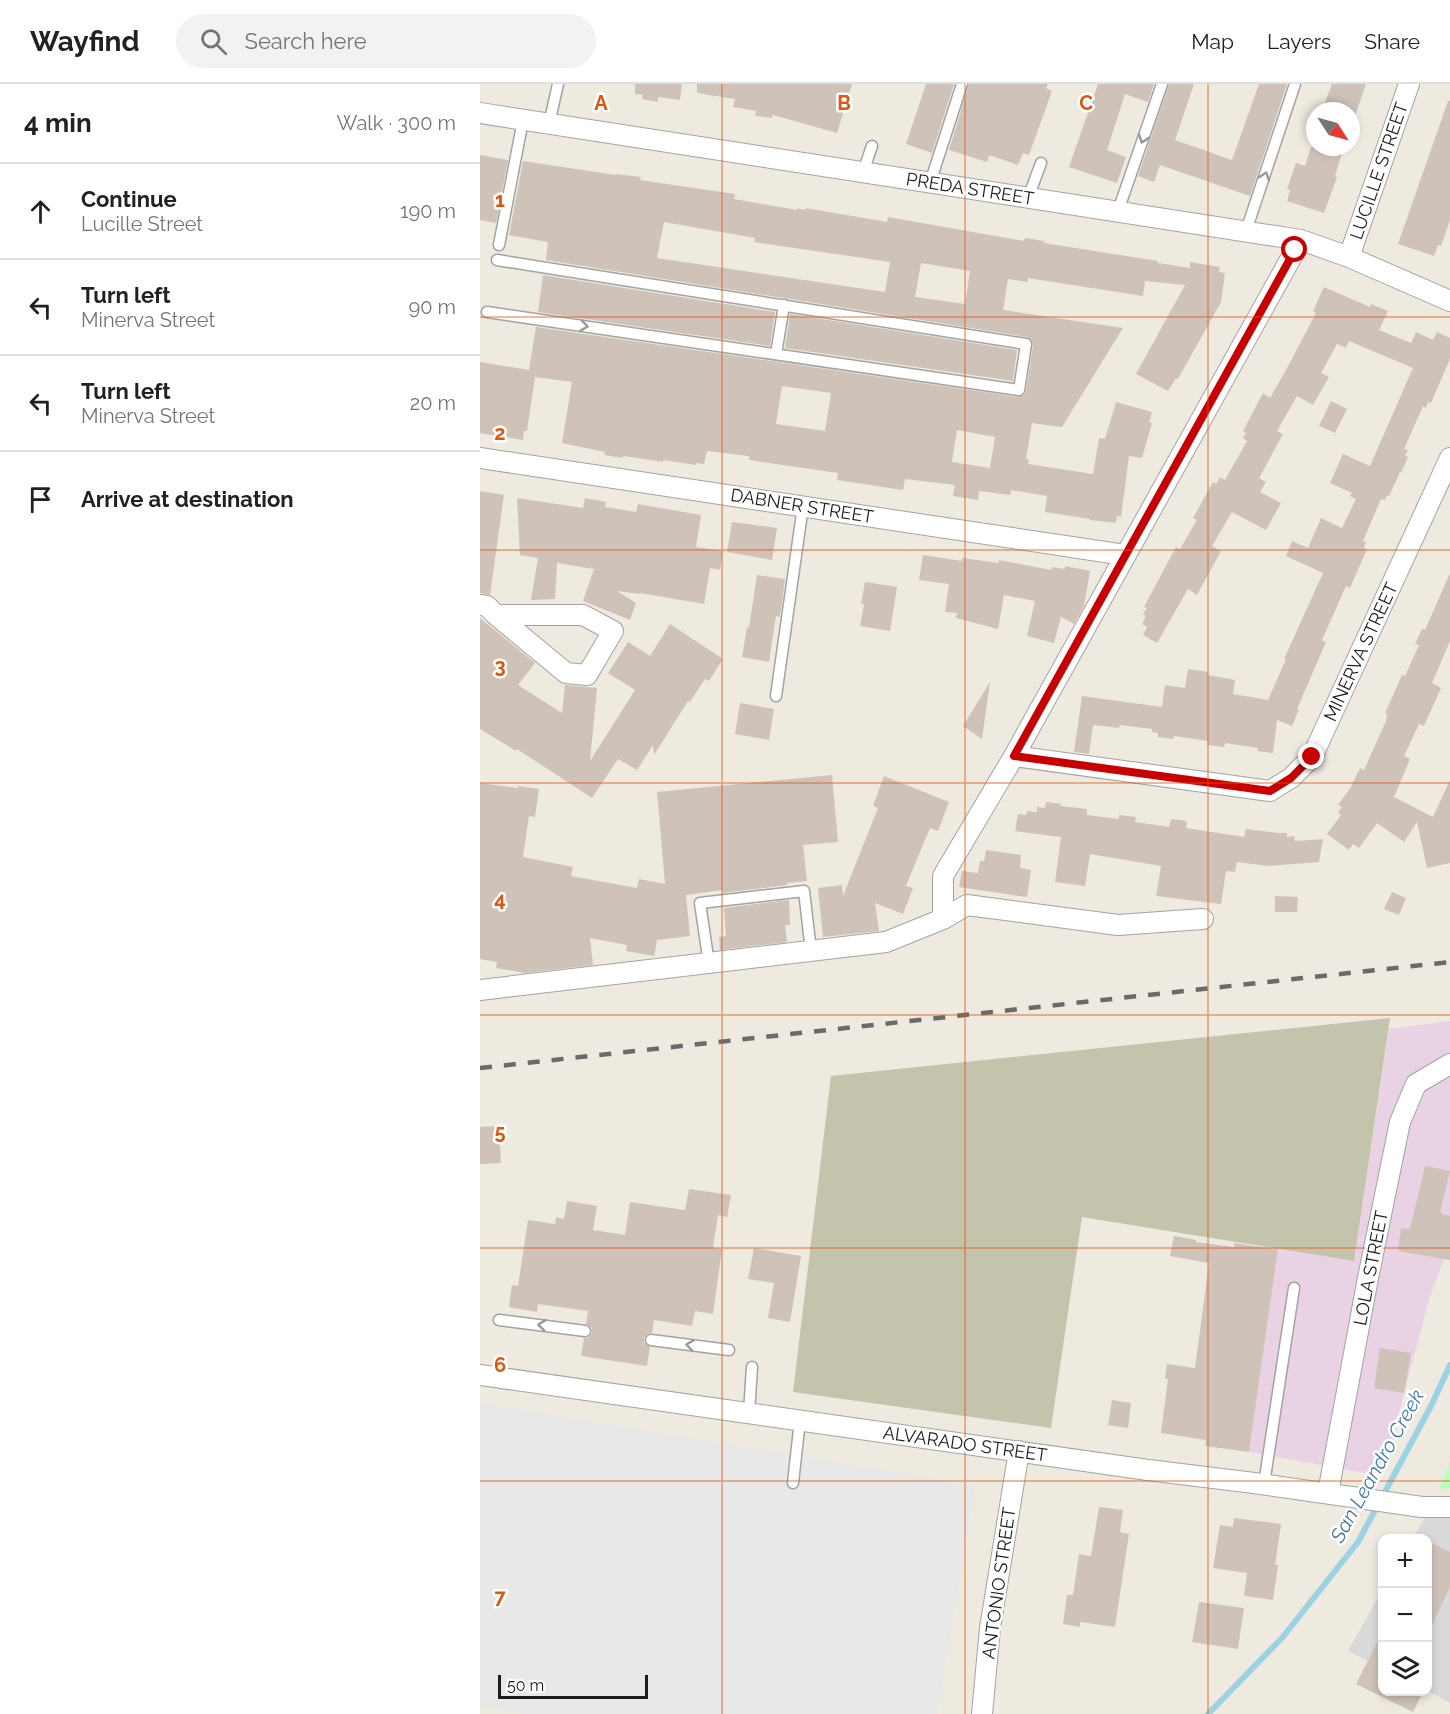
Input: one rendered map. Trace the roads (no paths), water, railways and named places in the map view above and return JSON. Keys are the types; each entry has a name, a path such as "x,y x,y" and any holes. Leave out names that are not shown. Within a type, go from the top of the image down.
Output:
{"street":[{"name":"LUCILLE STREET","path":"1349,257 1409,84"},
{"name":"PREDA STREET","path":"480,113 1301,240 1349,257 1450,301"},
{"path":"943,919 944,876 1014,756 1301,240"},
{"name":"DABNER STREET","path":"480,458 1125,555"},
{"name":"MINERVA STREET","path":"1014,756 1270,791 1291,778 1312,757 1450,458"},
{"path":"488,610 583,615 613,631 587,675 566,673 488,610"},
{"path":"480,990 886,942 943,919 967,905 1118,925 1203,919"},
{"name":"LOLA STREET","path":"1328,1493 1400,1122 1416,1084 1450,1064"},
{"name":"ALVARADO STREET","path":"480,1375 1148,1470 1422,1507 1450,1507"},
{"name":"ANTONIO STREET","path":"982,1714 990,1628 1019,1451"}],"lane":[{"path":"549,124 558,84"},
{"path":"930,183 962,84"},
{"path":"1118,211 1162,84"},
{"path":"1246,231 1295,84"},
{"path":"499,245 523,120"},
{"path":"863,172 872,146"},
{"path":"1028,198 1041,163"},
{"path":"487,312 1020,390 1026,344 496,260"},
{"path":"776,354 784,305"},
{"path":"776,696 803,506"},
{"path":"710,964 700,903 804,891 811,951"},
{"path":"1264,1484 1294,1288"},
{"path":"499,1320 585,1331"},
{"path":"651,1340 729,1350"},
{"path":"749,1413 752,1367"},
{"path":"793,1483 800,1420"}],"waterway":[{"name":"San Leandro Creek","path":"1208,1714 1282,1638 1358,1542 1431,1406 1450,1365"}],"railway":[{"path":"480,1068 1450,962"}]}
